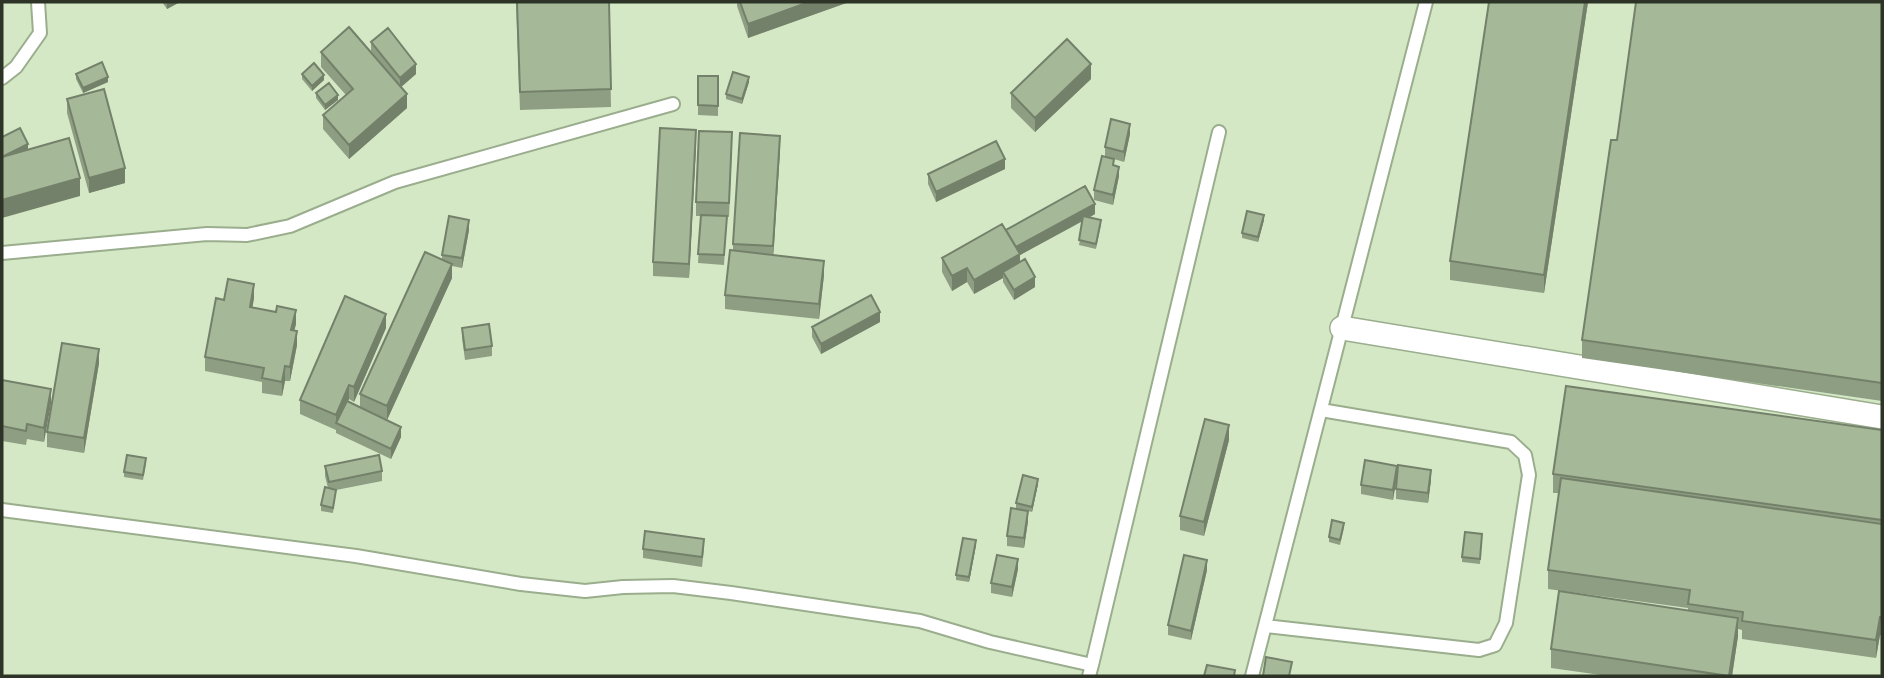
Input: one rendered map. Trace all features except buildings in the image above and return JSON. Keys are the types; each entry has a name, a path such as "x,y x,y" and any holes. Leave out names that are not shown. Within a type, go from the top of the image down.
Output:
{"street":[{"path":"1342,328 1882,417"}],"lane":[{"path":"2,78 16,67 40,33 38,2"},
{"path":"1252,676 1426,2"},
{"path":"2,253 207,234 247,235 290,226 395,182 673,104"},
{"path":"2,510 356,556 585,592 623,587 673,586 731,593 920,621 1091,671 1219,132"},
{"path":"1265,626 1479,650 1495,645 1506,623 1530,475 1525,455 1511,442 1321,410"}]}
